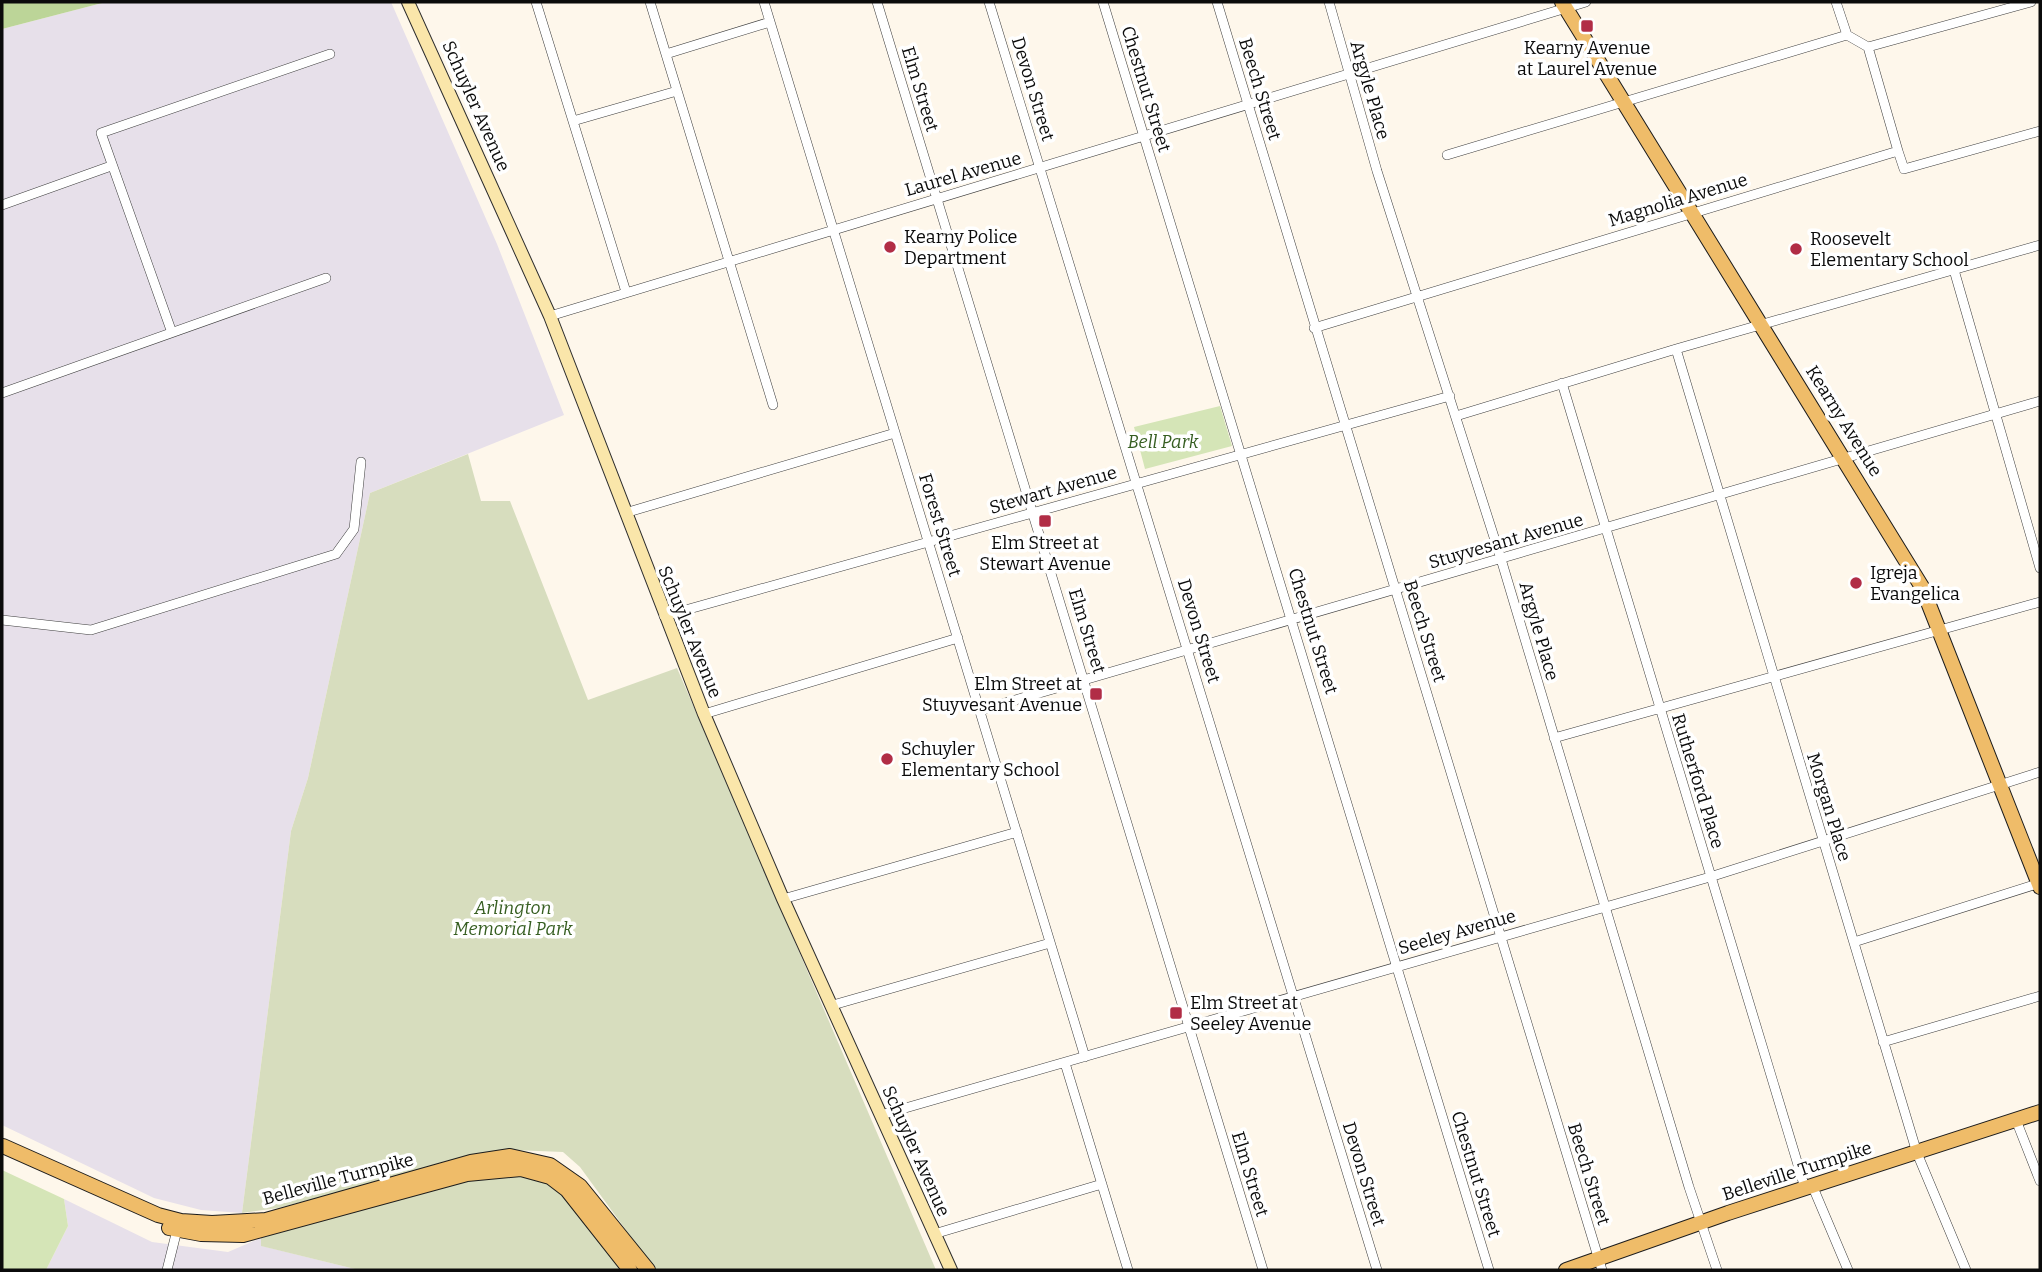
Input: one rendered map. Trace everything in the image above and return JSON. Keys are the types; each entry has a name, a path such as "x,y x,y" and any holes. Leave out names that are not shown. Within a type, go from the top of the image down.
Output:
{"main road":[{"name":"Schuyler Avenue","path":"408,2 440,66 550,316 664,616 783,899 951,1270"},
{"name":"Kearny Avenue","path":"1564,5 1915,575 2040,885"},
{"name":"Belleville Turnpike","path":"1566,1270 1600,1264 1701,1222 2040,1112"},
{"name":"Belleville Turnpike","path":"3,1146 142,1219 243,1235 467,1174 521,1170 550,1177 567,1189 630,1270"},
{"name":"Belleville Turnpike","path":"178,1225 266,1220 471,1162 510,1156 550,1165 580,1186 648,1270"}],"street":[{"path":"536,2 626,292"},
{"path":"650,2 773,405"},
{"name":"Forest Street","path":"764,2 1085,1057"},
{"name":"Elm Street","path":"877,2 1263,1270"},
{"name":"Devon Street","path":"989,2 1377,1270"},
{"name":"Chestnut Street","path":"1103,2 1489,1270"},
{"name":"Beech Street","path":"1217,2 1600,1264"},
{"name":"Argyle Place","path":"1329,2 1377,171 1501,559 1717,1270"},
{"name":"Laurel Avenue","path":"550,316 1248,105 1564,5 1586,2"},
{"path":"1836,2 1847,35 1868,47 1904,169 2040,131"},
{"path":"1868,47 2031,2"},
{"path":"666,54 770,22"},
{"path":"1447,155 1847,35"},
{"path":"172,330 100,133 330,54"},
{"path":"573,121 677,91"},
{"name":"Magnolia Avenue","path":"1314,328 1898,151"},
{"path":"2,205 111,166"},
{"path":"1456,416 1676,349 2040,245"},
{"path":"1954,270 2040,568"},
{"path":"2,393 172,330 326,278"},
{"name":"Morgan Place","path":"1676,349 1917,1153 1966,1270"},
{"name":"Rutherford Place","path":"1562,383 1710,877 1808,1187 1848,1270"},
{"name":"Stewart Avenue","path":"664,616 1344,423 1450,396"},
{"name":"Stuyvesant Avenue","path":"981,710 2040,401"},
{"path":"625,513 895,433"},
{"path":"2,620 91,630 336,554 354,529 361,462"},
{"path":"1554,738 2040,602"},
{"path":"704,714 958,638"},
{"name":"Seeley Avenue","path":"881,1115 1710,877 2040,772"},
{"path":"783,899 1017,832"},
{"path":"1854,942 2040,885"},
{"path":"833,1005 1050,943"},
{"path":"1883,1042 2040,996"},
{"path":"1065,1063 1128,1270"},
{"path":"2016,1120 2040,1181"},
{"path":"934,1234 1102,1184"},
{"path":"167,1270 178,1225"}],"shaded area":[{"path":"106,2 391,2 497,244 564,415 370,493 308,778 291,831 242,1213 201,1210 154,1198 2,1125 2,29"},
{"path":"64,1199 152,1242 228,1252 261,1238 262,1246 359,1270 46,1270 68,1226"}],"green space":[{"path":"2,2 106,2 2,29"},
{"name":"Bell Park","path":"1220,406 1232,446 1145,469 1134,427"},
{"name":"Arlington Memorial Park","path":"468,454 481,501 510,501 588,700 677,668 936,1270 655,1270 580,1167 563,1152 513,1150 465,1159 278,1208 242,1213 291,831 308,778 370,493"},
{"path":"2,1170 64,1199 68,1226 46,1270 2,1270"},
{"path":"522,1175 543,1180 564,1192 628,1270 359,1270 261,1246 261,1238 468,1180"}],"place":[{"name":"Kearny Avenue at Laurel Avenue","path":"1587,26"},
{"name":"Kearny Police Department","path":"890,247"},
{"name":"Roosevelt Elementary School","path":"1796,249"},
{"name":"Elm Street at Stewart Avenue","path":"1045,521"},
{"name":"Igreja Evangelica","path":"1856,583"},
{"name":"Elm Street at Stuyvesant Avenue","path":"1096,694"},
{"name":"Schuyler Elementary School","path":"887,759"},
{"name":"Elm Street at Seeley Avenue","path":"1176,1013"}]}
